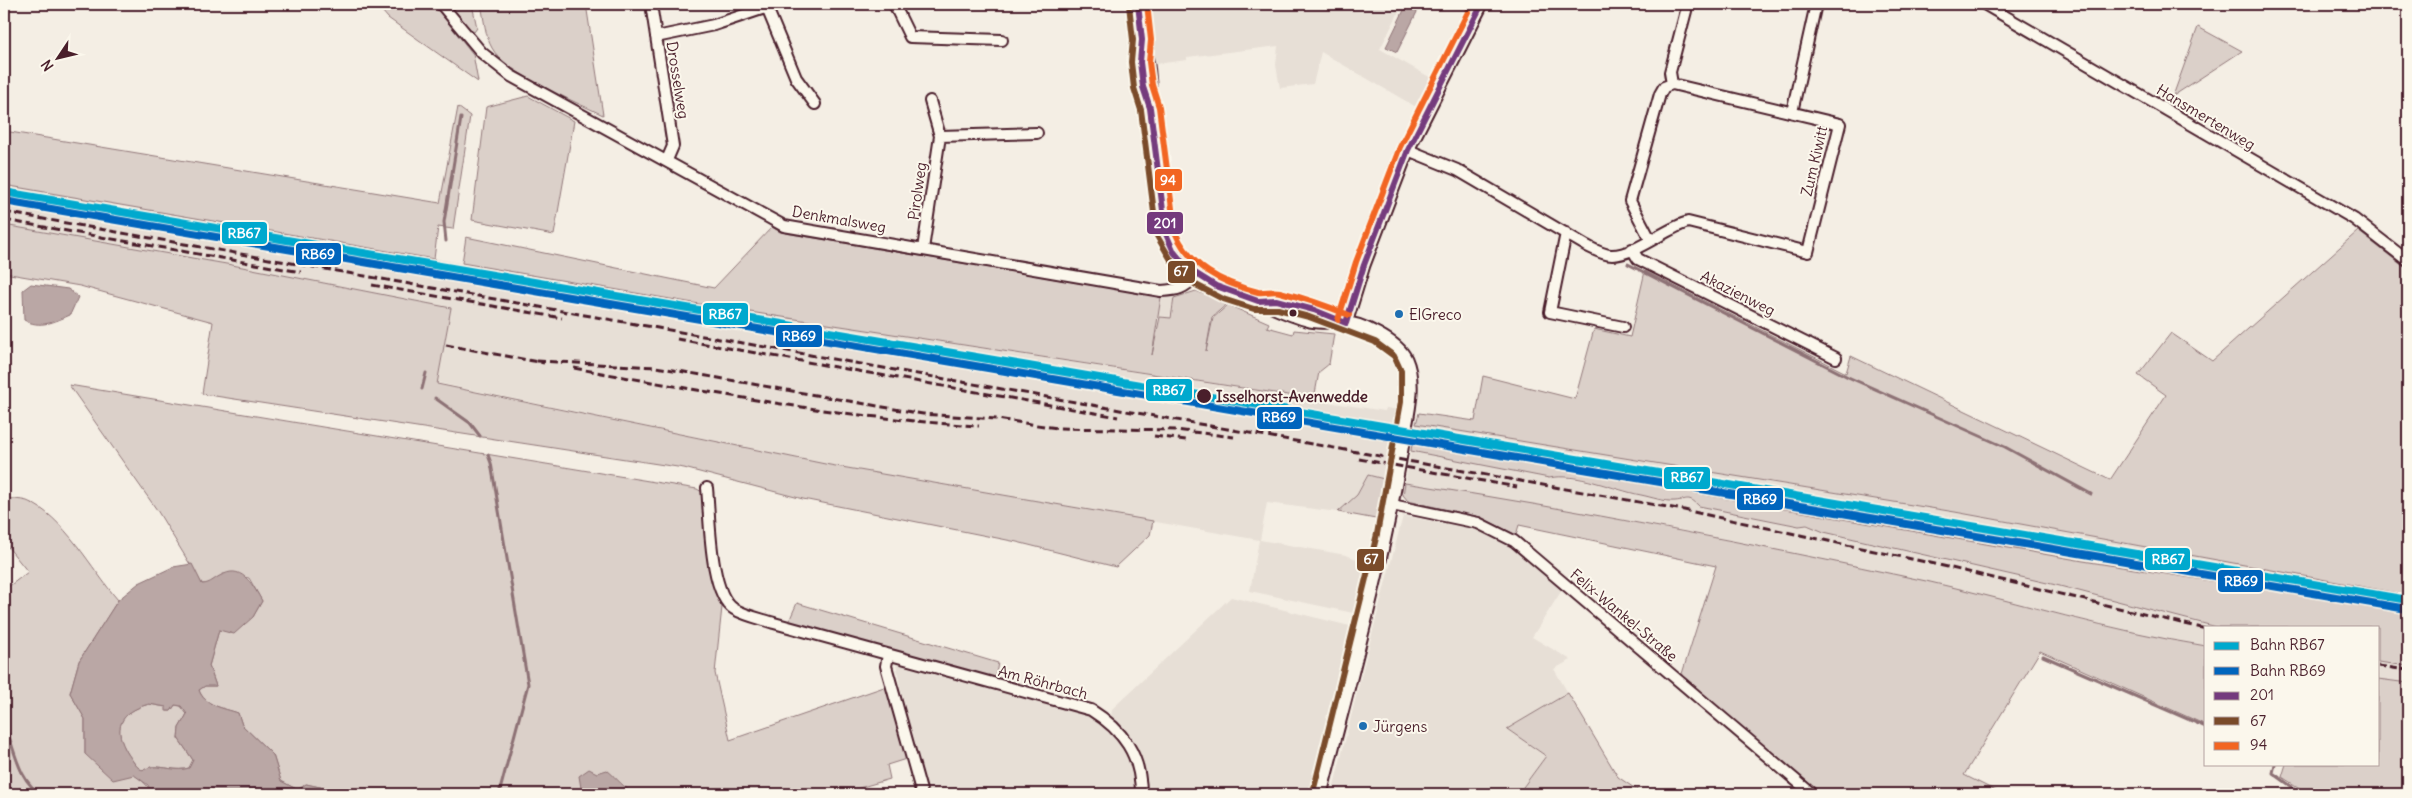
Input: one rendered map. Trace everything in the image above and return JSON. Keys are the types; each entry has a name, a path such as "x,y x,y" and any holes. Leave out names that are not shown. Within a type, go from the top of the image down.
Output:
{"street":[{"name":"Denkmalsweg","path":"440,4 482,53 512,76 784,226 1160,291 1180,290 1196,276"},
{"name":"Drosselweg","path":"651,4 673,146 667,160"},
{"path":"894,4 910,37 1002,40"},
{"path":"1138,4 1142,40 1140,62 1144,87 1150,103 1166,234 1174,252 1196,276 1216,286 1258,301 1274,310 1311,321 1344,322 1379,335 1394,343 1406,359 1412,378 1392,506 1321,794"},
{"path":"1344,322 1408,150 1482,4"},
{"path":"1792,112 1816,4"},
{"name":"Hansmertenweg","path":"1984,4 2283,180 2354,219 2408,261"},
{"path":"656,37 714,25 772,6 796,78 815,104"},
{"path":"1408,150 1457,170 1606,254 1614,255 1632,249 1650,239 1630,202 1660,94 1664,87 1672,84 1670,72 1686,11"},
{"name":"Zum Kiwitt","path":"1650,239 1673,226 1688,222 1808,252 1840,124 1672,84"},
{"name":"Pirolweg","path":"923,249 940,136 930,101"},
{"path":"940,136 1037,133"},
{"path":"1566,233 1550,312 1623,327"},
{"name":"Akazienweg","path":"1632,249 1638,259 1836,358"},
{"name":"Am Röhrbach","path":"707,488 717,580 727,602 734,609 774,623 1091,710 1102,717 1127,740 1135,760 1141,794"},
{"name":"Felix-Wankel-Straße","path":"1392,506 1478,523 1514,541 1812,794"},
{"path":"888,655 886,666 922,794"}],"shaded area":[{"path":"376,4 433,4 473,54 478,82 388,18"},
{"path":"447,4 472,4 477,28 474,32 471,31"},
{"path":"481,4 586,4 603,115 542,86 499,58 488,38"},
{"path":"1149,4 1403,4 1380,49 1433,79 1418,108 1321,52 1313,84 1280,88 1276,65 1278,46 1187,57 1187,60 1156,64"},
{"path":"1407,4 1421,4 1397,52 1386,47"},
{"path":"2198,27 2242,51 2173,96"},
{"path":"528,96 574,121 554,235 472,220 486,107"},
{"path":"458,107 470,116 453,229 438,227 434,259 4,185 4,131 440,203"},
{"path":"4,185 711,306 1385,411 1386,408 1399,410 1388,480 1368,475 1357,495 1338,512 1267,503 1260,540 1346,555 1364,562 1368,571 1358,614 1250,591 1259,540 830,465 437,383 451,308 232,265 4,225"},
{"path":"4,225 232,265 451,308 437,384 830,465 1153,521 1150,535 1116,567 1017,542 803,499 684,468 202,394 213,322 80,286 4,273"},
{"path":"772,227 780,232 1161,297 1152,355 1160,317 1171,318 1174,298 1196,291 1227,304 1212,317 1206,351 1213,318 1228,305 1269,323 1267,327 1293,334 1294,330 1334,334 1329,364 1319,372 1314,399 711,306 462,263 466,237 714,288"},
{"path":"2358,231 2408,270 2408,595 1955,512 1416,424 1419,413 1475,421 1483,376 1575,399 1594,329 1630,337 1645,271 1846,373 1851,356 2110,480 2166,395 2138,375 2171,333 2212,361"},
{"path":"31,284 68,289 78,297 70,315 53,322 41,324 30,323 24,320 23,290"},
{"path":"1174,296 1170,318 1158,316 1161,297"},
{"path":"69,385 697,489 702,492 712,581 722,607 715,673 730,740 887,686 906,759 887,765 890,779 838,794 337,794 329,789 306,784 298,790 281,781 273,755 242,725 238,713 210,703 199,690 205,686 216,686 209,666 219,630 253,617 262,601 249,578 223,574 209,584 202,584 157,510"},
{"path":"1416,424 1955,512 2408,595 2408,612 2083,561 1412,444"},
{"path":"1412,444 2083,561 2408,612 2408,666 2380,662 2380,626 2213,626 2056,585 1824,532 1807,525 1799,526 1699,506 1690,499 1662,500 1583,479 1571,477 1549,478 1411,451"},
{"path":"1411,451 1549,478 1558,476 1596,483 1624,492 1675,501 1684,498 1693,500 1699,506 1799,526 1816,527 1824,532 2056,585 2213,626 2204,626 2204,646 2165,640 1928,582 1680,530 1405,483"},
{"path":"1368,475 1388,480 1381,520 1338,512 1357,495"},
{"path":"1405,483 1666,528 1926,581 2100,624 2204,646 2204,724 2040,651 1964,775 2002,794 1821,794 1681,677 1716,566 1519,525 1516,535 1481,517 1408,501 1403,495"},
{"path":"4,498 27,501 53,518 76,544 118,600 79,661 70,693 85,719 85,754 132,774 147,786 152,794 4,794 4,590 28,572 4,542"},
{"path":"1403,516 1474,528 1511,546 1562,590 1532,637 1571,660 1554,669 1568,693 1507,729 1546,756 1518,794 1332,794"},
{"path":"192,564 202,584 208,583 221,575 237,572 251,584 262,601 253,617 234,634 219,630 209,666 216,686 205,686 199,690 205,700 210,703 238,713 242,725 273,755 281,781 298,790 306,784 329,789 337,794 152,794 148,785 134,775 113,780 85,754 85,719 70,693 79,661 118,600 139,583 173,567","holes":["149,704 166,707 166,711 171,711 175,705 181,706 187,714 179,728 178,738 193,760 189,768 184,769 156,767 140,769 133,762 123,745 120,736 122,722 125,716 139,707"]},
{"path":"1231,597 1354,627 1310,794 1008,794 1006,789 987,794 928,794 900,687 896,662 1089,714 1109,733 1112,709"},
{"path":"797,603 998,663 995,679 789,621"},
{"path":"2380,662 2408,666 2408,683 2380,679"},
{"path":"2380,679 2408,683 2408,794 2309,794 2282,777 2285,766 2380,766"},
{"path":"1568,693 1618,777 1643,794 1518,794 1546,756 1507,729"},
{"path":"149,704 166,707 167,711 171,711 175,705 181,706 187,714 179,728 178,738 193,760 189,768 151,767 141,770 128,754 120,736 121,722 131,712"},
{"path":"589,769 597,773 607,770 631,792 636,794 582,794 579,776"}],"waterway":[{"path":"446,241 444,222 461,118"},
{"path":"1628,264 1848,377 2005,447 2091,494"},
{"path":"422,389 426,373"},
{"path":"435,398 470,423 480,436"},
{"path":"488,455 491,463 528,684 499,794"},
{"path":"2043,656 2204,726"},
{"path":"4,724 22,772 33,788 41,794"},
{"path":"2275,766 2273,773 2302,794"},
{"path":"43,794 59,794"}],"railway":[{"path":"4,212 1684,510 1935,564 2204,629"},
{"path":"4,220 301,272"},
{"path":"372,285 562,318"},
{"path":"677,339 1118,417"},
{"path":"446,345 544,363"},
{"path":"537,361 656,367 923,414 997,419 1057,428 1176,430 1234,437"},
{"path":"574,368 775,403 877,417 979,426"},
{"path":"1154,436 1186,440"},
{"path":"1359,459 1517,487"},
{"path":"2380,666 2408,670"}],"rail line":[{"name":"RB67","path":"4,192 2408,600"},
{"name":"RB69","path":"4,201 2407,609"}],"transit line":[{"name":"201","path":"1138,4 1142,40 1140,62 1143,87 1150,108 1166,234 1174,252 1187,268 1216,286 1258,301 1276,300 1314,310 1346,323"},
{"name":"94","path":"1147,4 1151,40 1149,62 1152,85 1159,107 1175,232 1181,244 1189,255 1208,272 1232,284 1258,292 1277,291 1289,294 1349,315"},
{"name":"94","path":"1338,320 1356,262 1400,147 1472,4"},
{"name":"201","path":"1346,323 1364,265 1408,150 1482,4"},
{"name":"67","path":"1129,5 1133,40 1131,62 1134,88 1141,110 1157,236 1174,265 1196,285 1223,299 1254,309 1278,309 1309,317 1375,342 1394,356 1401,371 1401,402 1377,534 1313,792"}],"place":[{"name":"ElGreco","path":"1399,314"},
{"name":"Isselhorst-Avenwedde","path":"1204,396"},
{"name":"Jürgens","path":"1363,726"}]}
